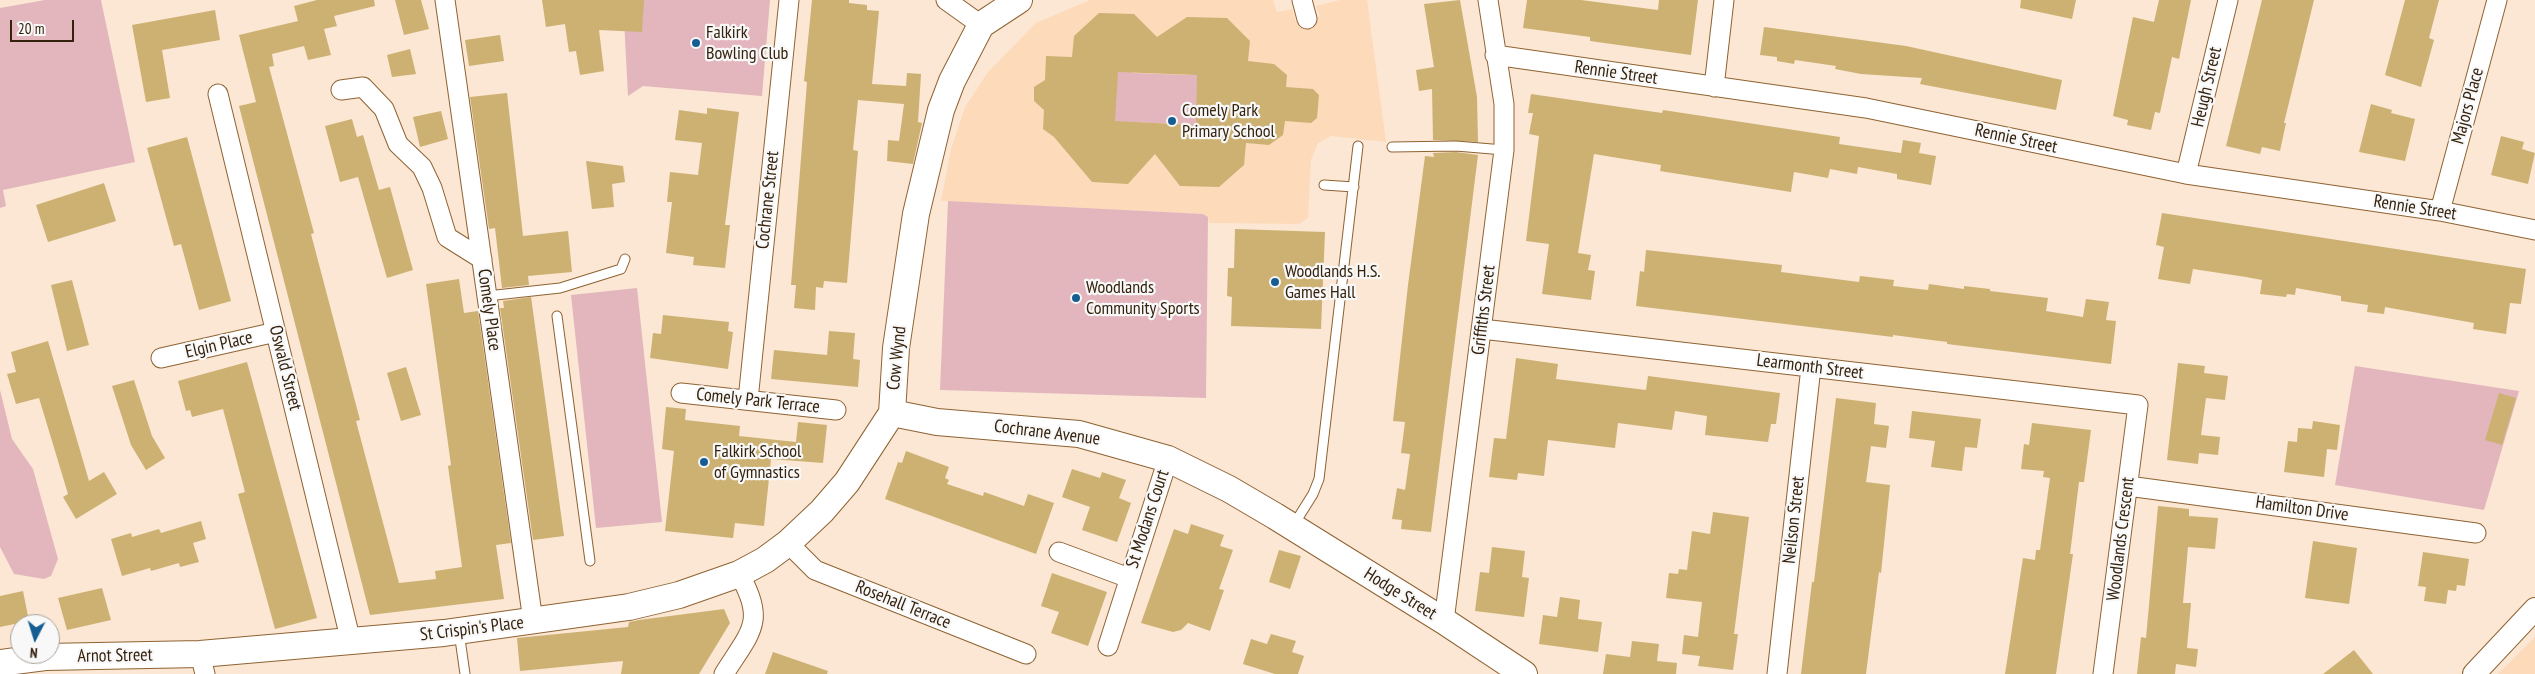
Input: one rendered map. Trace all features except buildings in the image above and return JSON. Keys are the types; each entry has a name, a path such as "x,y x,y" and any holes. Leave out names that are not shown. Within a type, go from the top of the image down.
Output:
{"main road":[{"name":"Cow Wynd","path":"739,574 765,560 788,543 847,482 892,414 896,348 916,214 931,146 952,81 981,25 1019,0"},
{"name":"Cochrane Avenue","path":"892,414 937,422 1079,434 1123,444 1168,459 1229,489 1284,522"},
{"name":"Hodge Street","path":"1284,522 1444,621 1524,674"},
{"name":"St Crispin's Place","path":"202,664 351,642 459,632 630,607 679,595 739,574"},
{"name":"Arnot Street","path":"0,662 30,666 202,664"}],"street":[{"name":"Comely Place","path":"445,0 533,621"},
{"name":"Cochrane Street","path":"748,400 788,0"},
{"path":"946,0 981,25"},
{"path":"1302,0 1307,19"},
{"name":"Griffiths Street","path":"1444,621 1504,150 1504,104 1488,0"},
{"path":"1714,87 1724,0"},
{"name":"Heugh Street","path":"2186,174 2228,0"},
{"name":"Majors Place","path":"2440,211 2497,0"},
{"name":"Rennie Street","path":"1495,55 1866,108 2186,174 2440,211 2535,230"},
{"path":"341,90 363,87 384,108 398,144 422,167 432,188 447,237 482,259"},
{"name":"Oswald Street","path":"218,94 351,642"},
{"name":"Learmonth Street","path":"1482,329 2138,405"},
{"name":"Elgin Place","path":"161,358 276,332"},
{"name":"Neilson Street","path":"1777,674 1811,367"},
{"name":"Comely Park Terrace","path":"681,392 836,410"},
{"name":"Woodlands Crescent","path":"2103,674 2138,405"},
{"name":"St Modans Court","path":"1108,646 1168,459"},
{"name":"Hamilton Drive","path":"2128,486 2476,533"},
{"name":"Rosehall Terrace","path":"788,543 815,570 1026,654"},
{"name":"St Modans Court","path":"1059,552 1129,578"},
{"path":"724,674 754,625 752,601 739,574"},
{"path":"2474,674 2535,609"}],"lane":[{"path":"1284,522 1313,494 1319,479 1358,146"},
{"path":"1392,147 1456,146 1504,150"},
{"path":"1324,185 1354,187"},
{"path":"487,296 560,288 621,269 625,259"},
{"path":"557,316 590,561"},
{"path":"459,632 465,674"}],"shaded area":[{"path":"45,0 101,0 135,162 3,190 6,206 0,208 0,8"},
{"name":"Falkirk Bowling Club","path":"623,0 770,0 762,96 643,86 628,96"},
{"name":"Comely Park Primary School","path":"1090,0 1273,0 1277,12 1292,9 1296,22 1320,16 1316,6 1340,0 1367,0 1386,142 1331,136 1318,143 1311,160 1308,218 1299,224 1209,223 1208,217 1203,214 941,201 951,149 965,107 988,72 1036,23"},
{"path":"1122,62 1133,73 1190,75 1201,65 1196,134 1183,124 1131,122 1117,134 1100,79"},
{"name":"Woodlands Community Sports","path":"948,201 1203,214 1208,217 1206,398 940,390"},
{"path":"637,288 662,522 596,528 571,295"},
{"path":"2355,366 2519,391 2484,510 2335,485"},
{"path":"0,390 12,439 33,469 58,559 51,576 44,579 14,574 0,547"},
{"path":"2535,637 2535,674 2498,674"}],"place":[{"name":"Falkirk Bowling Club","path":"696,43"},
{"name":"Comely Park Primary School","path":"1172,121"},
{"name":"Woodlands H.S. Games Hall","path":"1275,282"},
{"name":"Woodlands Community Sports","path":"1076,298"},
{"name":"Falkirk School of Gymnastics","path":"704,462"}]}
